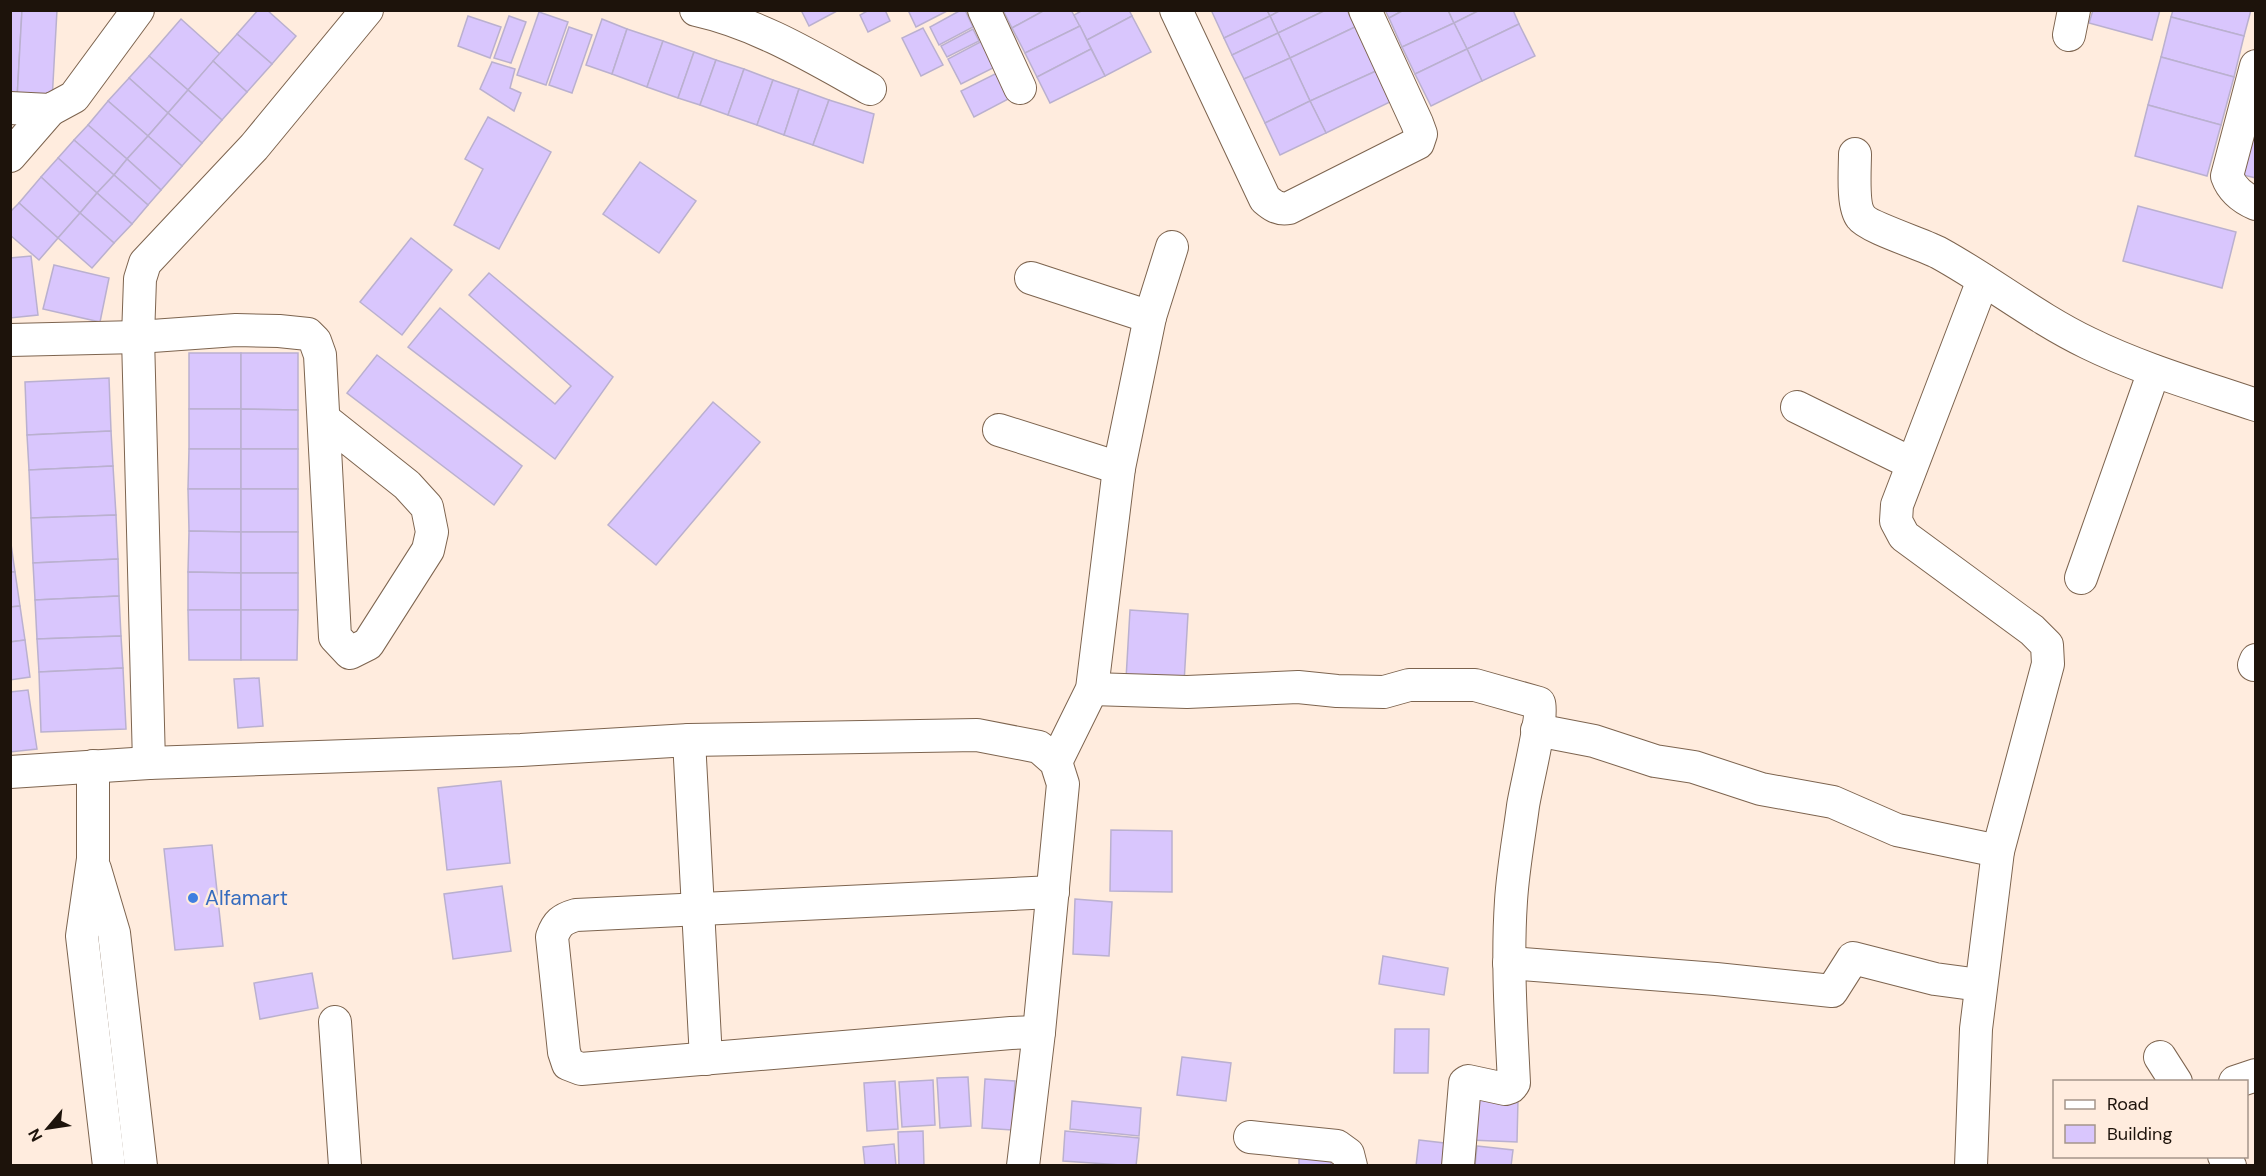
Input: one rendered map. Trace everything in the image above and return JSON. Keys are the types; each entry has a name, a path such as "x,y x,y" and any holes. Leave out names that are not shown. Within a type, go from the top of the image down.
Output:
{"street":[{"path":"10,156 50,110 74,97 138,10"},
{"path":"149,763 138,337 140,279 145,263 254,147 367,10"},
{"path":"696,10 721,16 787,42 870,89"},
{"path":"984,10 1020,88"},
{"path":"1176,10 1265,199 1282,209 1289,208 1418,143 1421,134 1417,123 1365,10"},
{"path":"2256,66 2227,176 2230,186 2244,198 2256,204"},
{"path":"10,108 50,110"},
{"path":"1855,154 1857,204 1860,216 1870,224 1938,253 2040,318 2089,344 2154,370 2256,405"},
{"path":"1056,762 1092,689 1119,468 1150,316 1172,247"},
{"path":"1031,278 1150,316"},
{"path":"1971,1166 1976,1029 1998,851 2048,664 2047,645 2032,630 1904,536 1896,521 1897,505 1911,463 1983,280"},
{"path":"10,340 138,337 236,330 308,334 315,341 320,355 335,637 350,653 368,644 428,550 432,532 427,507 407,484 324,419"},
{"path":"2081,578 2154,370"},
{"path":"1797,406 1911,463"},
{"path":"999,430 1119,468"},
{"path":"1092,689 1187,692 1298,687 1384,692 1409,684 1475,685 1537,702 1540,707 1537,730 1525,795 1511,898 1509,963 1514,1083 1511,1088 1505,1089 1468,1081 1465,1083 1458,1166"},
{"path":"1537,730 1594,741 1655,761 1694,767 1761,789 1833,802 1897,830 1998,851"},
{"path":"10,772 149,763 520,750 689,740 977,735 1039,747 1056,762 1063,784 1039,1032 1023,1166"},
{"path":"689,740 696,908 706,1059"},
{"path":"93,766 93,859 82,936 109,1166"},
{"path":"93,859 114,933 141,1166"},
{"path":"1039,1032 581,1069 568,1064 564,1052 552,937 555,927 563,918 576,915 1053,892"},
{"path":"1509,963 1716,979 1832,991 1853,958 1935,979 1980,985"},
{"path":"335,1022 345,1166"},
{"path":"2241,1080 2256,1075"},
{"path":"1250,1137 1337,1146 1347,1154 1351,1166"}],"building":[{"path":"10,10 22,10 17,99 10,99"},
{"path":"22,10 57,10 52,101 17,99"},
{"path":"258,10 267,10 296,36 272,64 237,34"},
{"path":"801,10 837,10 837,11 809,26"},
{"path":"869,10 885,10 890,21 868,32 860,15"},
{"path":"908,10 949,10 916,27"},
{"path":"965,10 973,27 939,45 930,27"},
{"path":"1003,10 1045,10 1012,28"},
{"path":"1045,10 1071,10 1080,26 1025,53 1012,28"},
{"path":"1083,10 1129,10 1132,16 1087,40 1074,15"},
{"path":"1214,10 1267,10 1270,16 1224,38 1212,12"},
{"path":"1267,10 1281,10 1270,16"},
{"path":"1281,10 1326,10 1278,33 1270,16"},
{"path":"1326,10 1347,10 1355,27 1290,58 1278,33"},
{"path":"1385,10 1404,10 1389,18"},
{"path":"1404,10 1448,10 1454,23 1402,47 1389,18"},
{"path":"1448,10 1480,10 1454,23"},
{"path":"1480,10 1513,10 1519,24 1467,49 1454,23"},
{"path":"2093,10 2160,10 2152,40 2089,23"},
{"path":"2173,10 2251,10 2244,36 2171,17"},
{"path":"539,12 568,22 546,85 517,75"},
{"path":"468,16 501,27 490,58 458,46"},
{"path":"509,16 526,22 511,63 494,58"},
{"path":"1132,16 1151,52 1105,76 1087,40"},
{"path":"1270,16 1278,33 1232,55 1224,38"},
{"path":"2171,17 2244,36 2234,77 2161,57"},
{"path":"181,19 220,54 188,90 149,56"},
{"path":"602,19 627,29 612,74 586,65"},
{"path":"1454,23 1467,49 1415,74 1402,47"},
{"path":"1519,24 1535,56 1482,81 1467,49"},
{"path":"1080,26 1091,49 1037,77 1025,53"},
{"path":"569,27 592,35 572,93 549,85"},
{"path":"1355,27 1376,71 1310,101 1290,58"},
{"path":"923,28 943,65 921,76 902,38"},
{"path":"627,29 663,41 647,87 612,74"},
{"path":"973,29 979,41 947,57 941,46"},
{"path":"1278,33 1290,58 1244,79 1232,55"},
{"path":"237,34 272,64 247,92 213,61"},
{"path":"984,40 997,66 961,84 948,59"},
{"path":"663,41 694,52 678,98 647,87"},
{"path":"1091,49 1105,76 1050,103 1037,77"},
{"path":"1467,49 1482,81 1431,106 1415,74"},
{"path":"694,52 716,60 700,105 678,98"},
{"path":"149,56 188,90 168,113 129,78"},
{"path":"2161,57 2234,77 2221,125 2148,105"},
{"path":"1290,58 1310,101 1265,123 1244,79"},
{"path":"716,60 744,69 728,115 700,105"},
{"path":"213,61 247,92 222,120 188,90"},
{"path":"492,62 515,69 510,88 521,93 514,111 480,89"},
{"path":"744,69 773,80 757,125 728,115"},
{"path":"1001,71 1014,96 974,117 961,91"},
{"path":"1376,71 1390,102 1326,133 1310,101"},
{"path":"129,78 168,113 148,136 108,101"},
{"path":"773,80 799,89 784,135 757,125"},
{"path":"799,89 829,100 813,145 784,135"},
{"path":"188,90 222,120 202,143 168,113"},
{"path":"829,100 874,114 863,163 813,145"},
{"path":"108,101 148,136 127,159 88,125"},
{"path":"1310,101 1326,133 1280,155 1265,123"},
{"path":"2148,105 2221,125 2207,176 2135,156"},
{"path":"168,113 202,143 182,166 148,136"},
{"path":"488,117 551,152 499,249 454,225 483,169 465,159"},
{"path":"88,125 127,159 114,175 74,140"},
{"path":"2256,128 2256,178 2243,175"},
{"path":"148,136 182,166 161,190 127,159"},
{"path":"74,140 114,175 97,193 58,158"},
{"path":"58,158 97,193 80,213 41,177"},
{"path":"127,159 161,190 148,205 114,175"},
{"path":"640,162 696,201 659,253 603,214"},
{"path":"114,175 148,205 132,224 97,193"},
{"path":"41,177 80,213 58,238 19,203"},
{"path":"97,193 132,224 114,243 80,213"},
{"path":"19,203 58,238 39,260 10,235 10,212"},
{"path":"2138,206 2236,232 2222,288 2123,261"},
{"path":"80,213 114,243 92,268 58,238"},
{"path":"411,238 452,270 402,335 360,302"},
{"path":"31,256 38,315 10,318 10,258"},
{"path":"54,265 109,278 100,322 43,309"},
{"path":"489,273 613,377 555,459 408,347 440,308 555,404 571,386 469,295"},
{"path":"189,353 241,353 241,409 189,409"},
{"path":"241,353 298,353 298,410 241,409"},
{"path":"377,355 522,466 494,505 347,393"},
{"path":"109,378 111,431 27,435 25,382"},
{"path":"713,402 760,442 656,565 608,525"},
{"path":"189,409 241,409 241,449 189,449"},
{"path":"241,409 298,410 298,449 241,449"},
{"path":"111,431 113,466 29,470 27,435"},
{"path":"189,449 241,449 241,489 188,489"},
{"path":"241,449 298,449 298,489 241,489"},
{"path":"113,466 116,515 31,518 29,470"},
{"path":"188,489 241,489 241,532 189,531"},
{"path":"241,489 298,489 298,532 241,532"},
{"path":"116,515 118,559 33,563 31,518"},
{"path":"189,531 241,532 241,573 188,572"},
{"path":"241,532 298,532 298,573 241,573"},
{"path":"10,537 15,572 10,572"},
{"path":"118,559 119,596 35,600 33,563"},
{"path":"10,572 15,572 20,606 10,607"},
{"path":"188,572 241,573 241,610 188,610"},
{"path":"241,573 298,573 298,610 241,610"},
{"path":"119,596 121,636 37,639 35,600"},
{"path":"20,606 25,640 10,642 10,607"},
{"path":"188,610 241,610 241,660 189,660"},
{"path":"241,610 298,610 297,660 241,660"},
{"path":"1130,610 1188,614 1184,683 1126,679"},
{"path":"121,636 123,668 39,672 37,639"},
{"path":"25,640 30,677 10,680 10,642"},
{"path":"123,668 126,729 41,732 39,672"},
{"path":"259,678 263,726 238,728 234,679"},
{"path":"28,690 37,749 10,752 10,692"},
{"path":"501,781 510,863 447,870 438,788"},
{"path":"1111,830 1172,831 1172,892 1110,891"},
{"name":"Alfamart","path":"212,845 223,946 175,950 164,849"},
{"path":"502,886 511,951 453,959 444,894"},
{"path":"1075,899 1112,902 1109,956 1073,954"},
{"path":"1383,956 1448,968 1444,995 1379,984"},
{"path":"312,973 318,1008 260,1019 254,983"},
{"path":"1395,1029 1429,1029 1428,1073 1394,1073"},
{"path":"1182,1057 1231,1063 1226,1101 1177,1095"},
{"path":"968,1077 971,1126 940,1128 937,1078"},
{"path":"985,1079 1015,1081 1012,1130 982,1128"},
{"path":"933,1080 935,1125 902,1127 899,1082"},
{"path":"895,1081 898,1129 867,1131 864,1083"},
{"path":"1471,1097 1518,1099 1517,1142 1470,1140"},
{"path":"1072,1101 1141,1108 1139,1136 1070,1129"},
{"path":"923,1131 924,1166 899,1166 898,1132"},
{"path":"1065,1131 1139,1138 1136,1166 1063,1161"},
{"path":"1419,1140 1453,1144 1451,1166 1416,1166"},
{"path":"894,1144 896,1166 865,1166 863,1147"},
{"path":"1477,1146 1513,1150 1511,1166 1475,1166"},
{"path":"1299,1155 1331,1156 1331,1166 1299,1166"}],"place":[{"name":"Alfamart","path":"193,898"}]}
